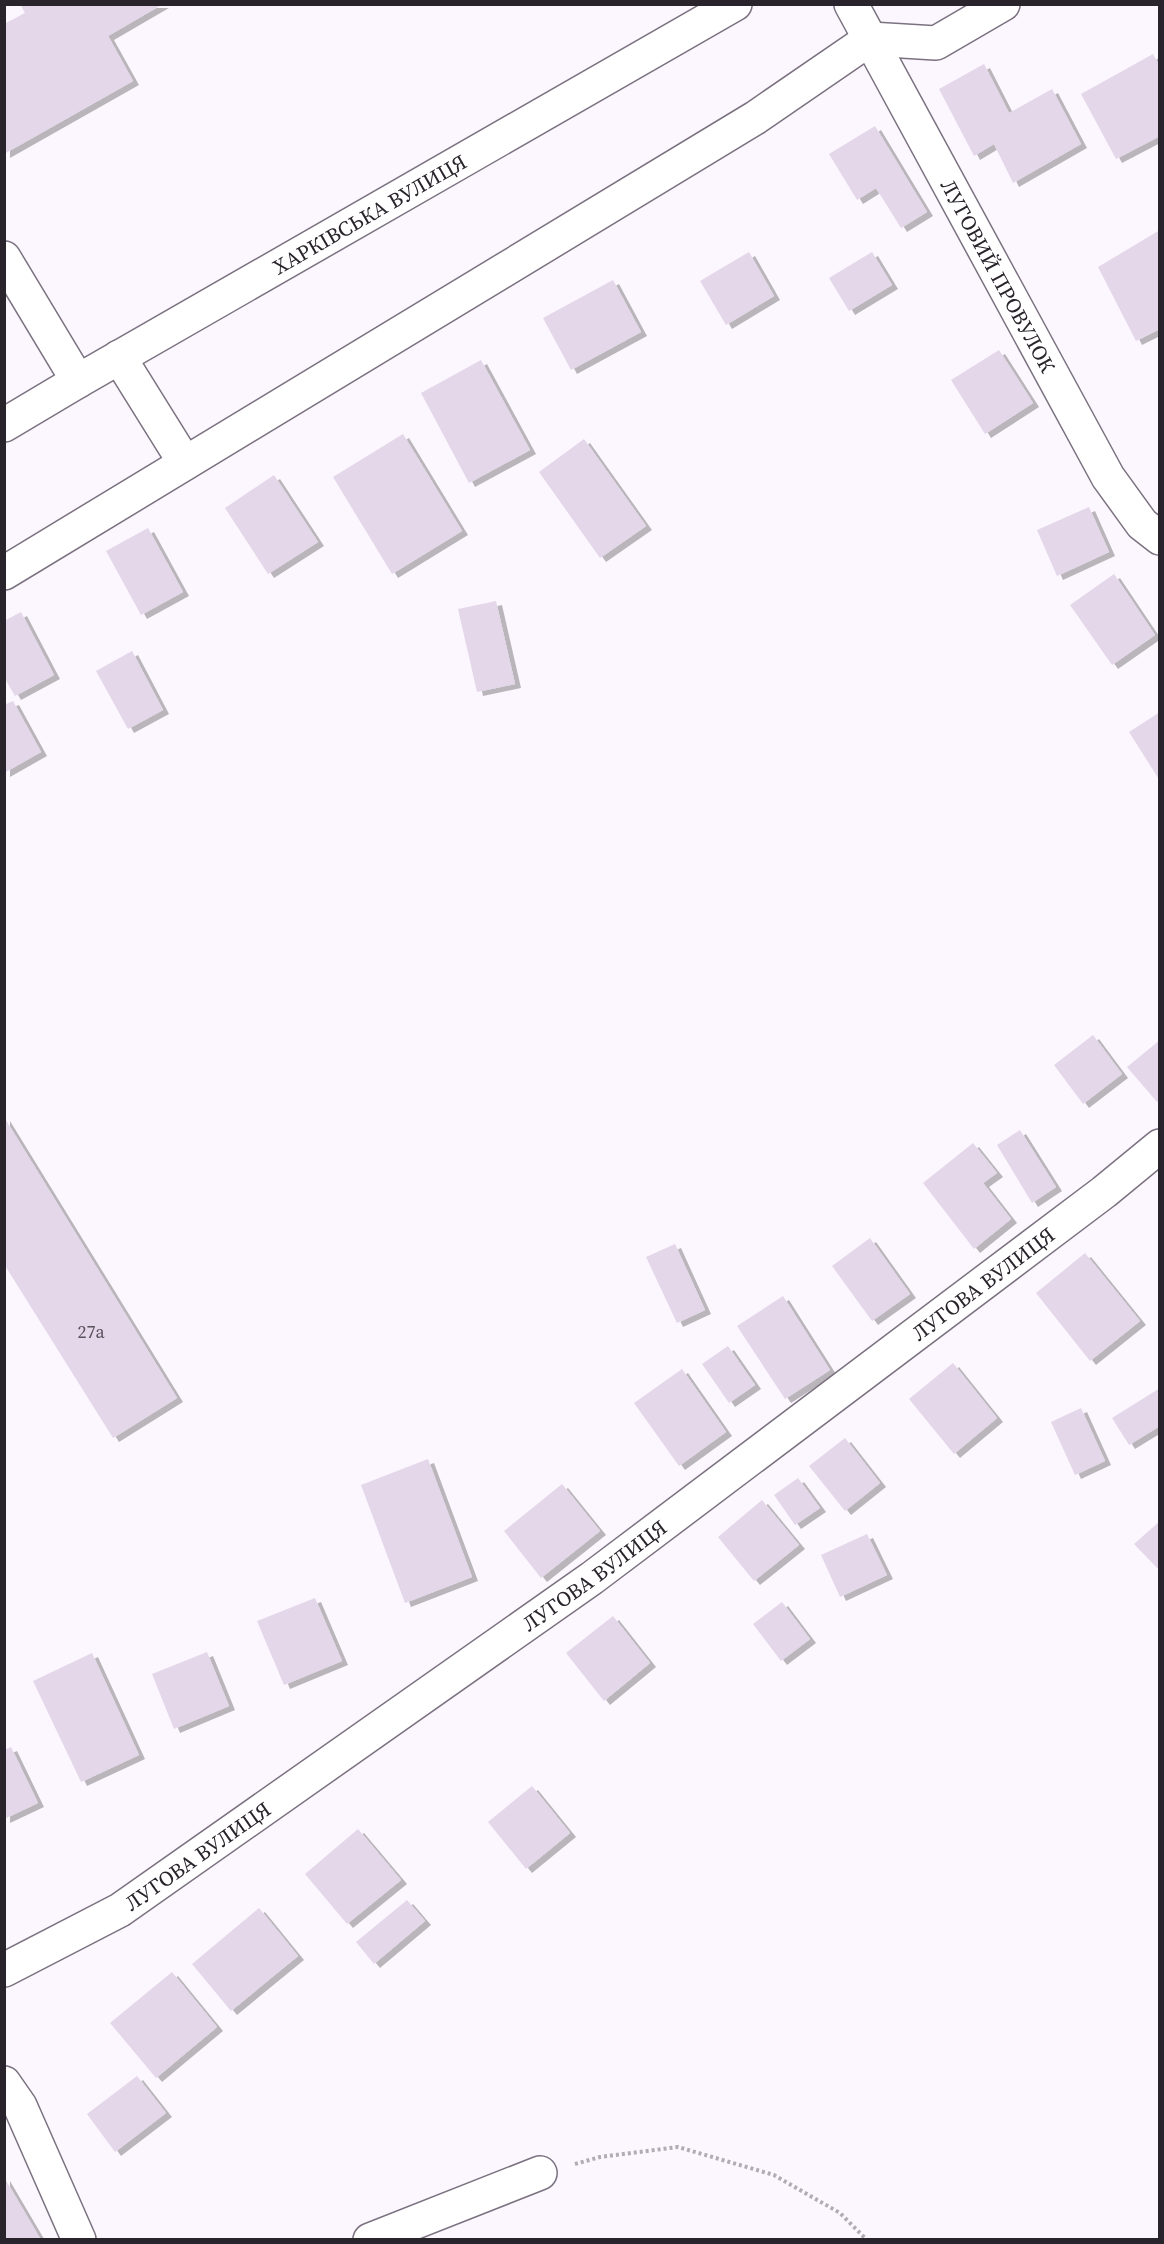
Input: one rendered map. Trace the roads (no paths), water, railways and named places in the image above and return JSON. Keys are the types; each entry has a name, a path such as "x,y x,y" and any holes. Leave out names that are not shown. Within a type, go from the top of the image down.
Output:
{"main road":[{"name":"ХАРКІВСЬКА ВУЛИЦЯ","path":"4,425 735,4"},
{"name":"ЛУГОВИЙ ПРОВУЛОК","path":"851,4 1108,477 1142,524 1160,538"},
{"path":"4,573 755,118 870,39 936,43 1002,4"},
{"path":"4,258 78,381"},
{"path":"119,357 185,463"},
{"name":"ЛУГОВА ВУЛИЦЯ","path":"4,1970 120,1910 592,1578 1094,1199 1160,1146"},
{"path":"4,2083 20,2106 79,2240"},
{"path":"370,2240 540,2173"}]}
